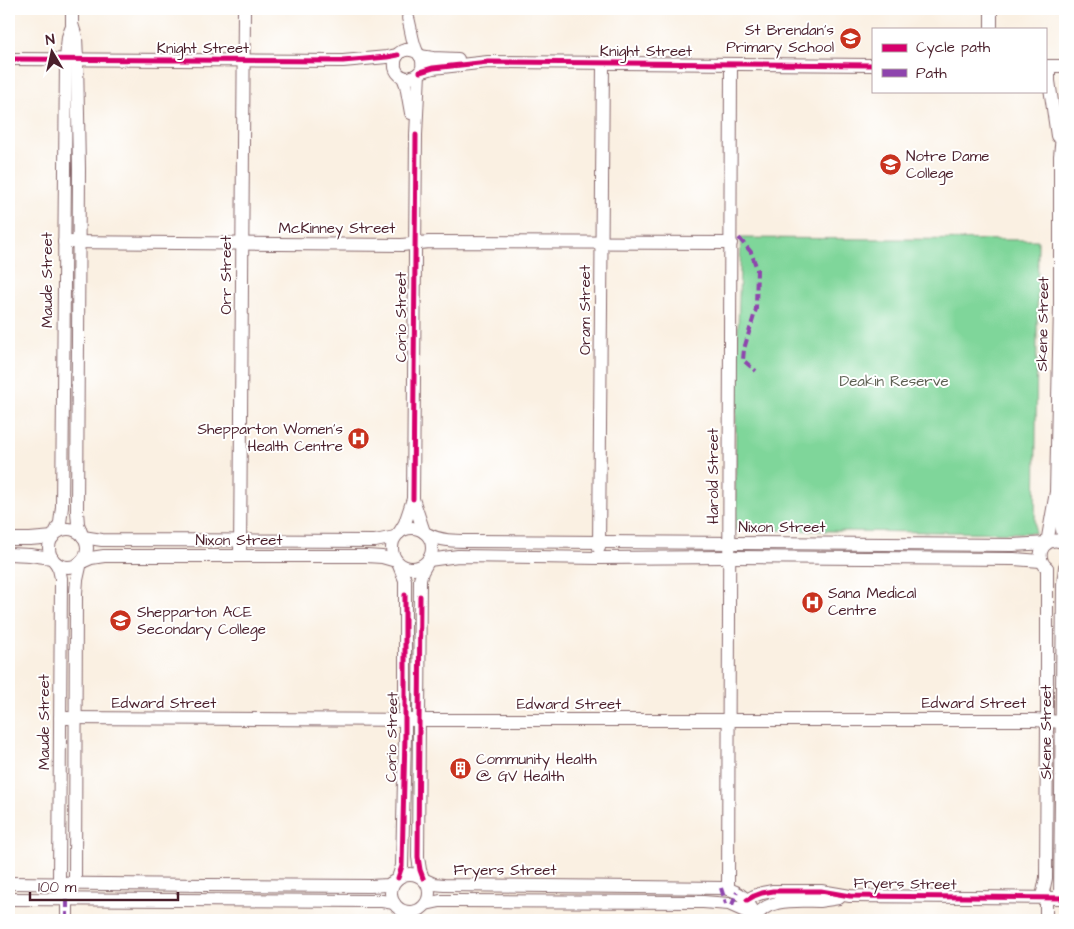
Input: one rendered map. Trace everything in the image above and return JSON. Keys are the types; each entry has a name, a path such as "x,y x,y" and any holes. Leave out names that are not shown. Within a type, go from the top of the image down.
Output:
{"street":[{"name":"Maude Street","path":"72,9 72,24 68,37 71,59 78,242 77,511 78,524 82,536"},
{"name":"Orr Street","path":"240,556 244,9"},
{"path":"991,9 991,28"},
{"path":"408,13 418,54 423,64 420,72 412,78 400,74 394,63 399,54 408,13"},
{"path":"399,54 409,50 418,54"},
{"name":"Knight Street","path":"9,59 343,62 387,58 399,54"},
{"name":"Knight Street","path":"418,54 433,58 488,62 872,65"},
{"name":"Maude Street","path":"54,536 60,523 62,507 64,242 71,59"},
{"name":"Knight Street","path":"343,62 387,67 400,74"},
{"name":"Knight Street","path":"420,72 433,68 488,62"},
{"name":"Oram Street","path":"599,558 603,63"},
{"name":"Harold Street","path":"728,889 731,64"},
{"path":"1047,66 1065,66"},
{"name":"Skene Street","path":"1047,66 1060,156"},
{"name":"Corio Street","path":"397,535 404,523 413,499 414,243 416,135 420,72"},
{"name":"Corio Street","path":"400,74 406,85 416,135"},
{"name":"Skene Street","path":"1046,920 1044,898 1046,878 1047,721 1044,564 1041,551 1047,543 1056,492 1063,307 1060,156 1065,106"},
{"name":"McKinney Street","path":"64,242 402,245 429,242 731,243"},
{"path":"63,351 77,351"},
{"path":"62,444 77,444"},
{"name":"Skene Street","path":"1056,492 1064,543"},
{"name":"Corio Street","path":"413,499 426,533"},
{"path":"411,528 426,533 433,547 428,561 420,567 413,569 405,568 397,562 392,549 392,543 397,535 404,529 411,528"},
{"path":"66,530 77,532 82,536 87,546 85,557 81,562 75,566 68,567 61,566 54,560 49,548 54,536 60,531 66,530"},
{"name":"Nixon Street","path":"426,533 436,539 446,540 1013,545 1047,543 1055,540 1064,543"},
{"name":"Nixon Street","path":"82,536 100,540 375,541 397,535"},
{"path":"9,539 54,536"},
{"path":"9,554 30,555 54,560"},
{"name":"Nixon Street","path":"81,562 104,556 366,556 382,557 397,562"},
{"name":"Nixon Street","path":"428,561 458,556 1014,559 1044,564 1054,570 1065,567"},
{"name":"Maude Street","path":"54,560 60,578 59,883"},
{"name":"Corio Street","path":"424,879 418,857 420,580 428,561"},
{"name":"Maude Street","path":"75,883 76,593 81,562"},
{"name":"Corio Street","path":"397,562 405,580 402,866 397,879"},
{"name":"Skene Street","path":"1063,898 1062,584 1065,567"},
{"name":"Edward Street","path":"60,718 1034,720 1062,722"},
{"path":"9,882 370,886 388,884 408,874 424,879 428,886 429,898 418,920"},
{"path":"397,879 392,886 391,898 403,920"},
{"name":"Fryers Street","path":"424,879 434,884 444,885 703,887 728,889 741,894 743,910"},
{"path":"59,883 67,900"},
{"path":"66,920 67,900 75,883"},
{"path":"572,886 572,901"},
{"path":"703,887 703,902"},
{"name":"Fryers Street","path":"743,910 754,896 772,891 821,891 850,896 1063,898"},
{"name":"Fryers Street","path":"755,918 768,907 778,903 822,901 850,896"},
{"path":"9,899 382,901 396,905 404,911 411,912 418,911 425,905"},
{"name":"Fryers Street","path":"425,905 440,901 703,902 729,904 743,910"},
{"path":"743,910 755,918"}],"green space":[{"name":"Deakin Reserve","path":"741,238 1038,240 1035,533 735,530 736,388"}],"marked path":[{"path":"739,238 751,252 757,269 756,309 744,349 743,360 756,371"},
{"path":"721,888 726,904"},
{"path":"732,905 737,892"},
{"path":"67,900 67,920"}],"cycle path":[{"path":"9,59 343,61 398,55"},
{"path":"420,72 433,68 488,62 872,65"},
{"path":"413,499 416,135"},
{"path":"398,878 402,866 405,736 405,595"},
{"path":"420,596 418,857 423,878"},
{"path":"747,900 762,893 773,891 821,891 850,896 1065,898"}],"place":[{"name":"St Brendan's Primary School","path":"850,39"},
{"name":"Notre Dame College","path":"890,165"},
{"name":"Shepparton Women's Health Centre","path":"359,438"},
{"name":"Sana Medical Centre","path":"812,602"},
{"name":"Shepparton ACE Secondary College","path":"121,621"},
{"name":"Community Health @ GV Health","path":"460,768"}]}
